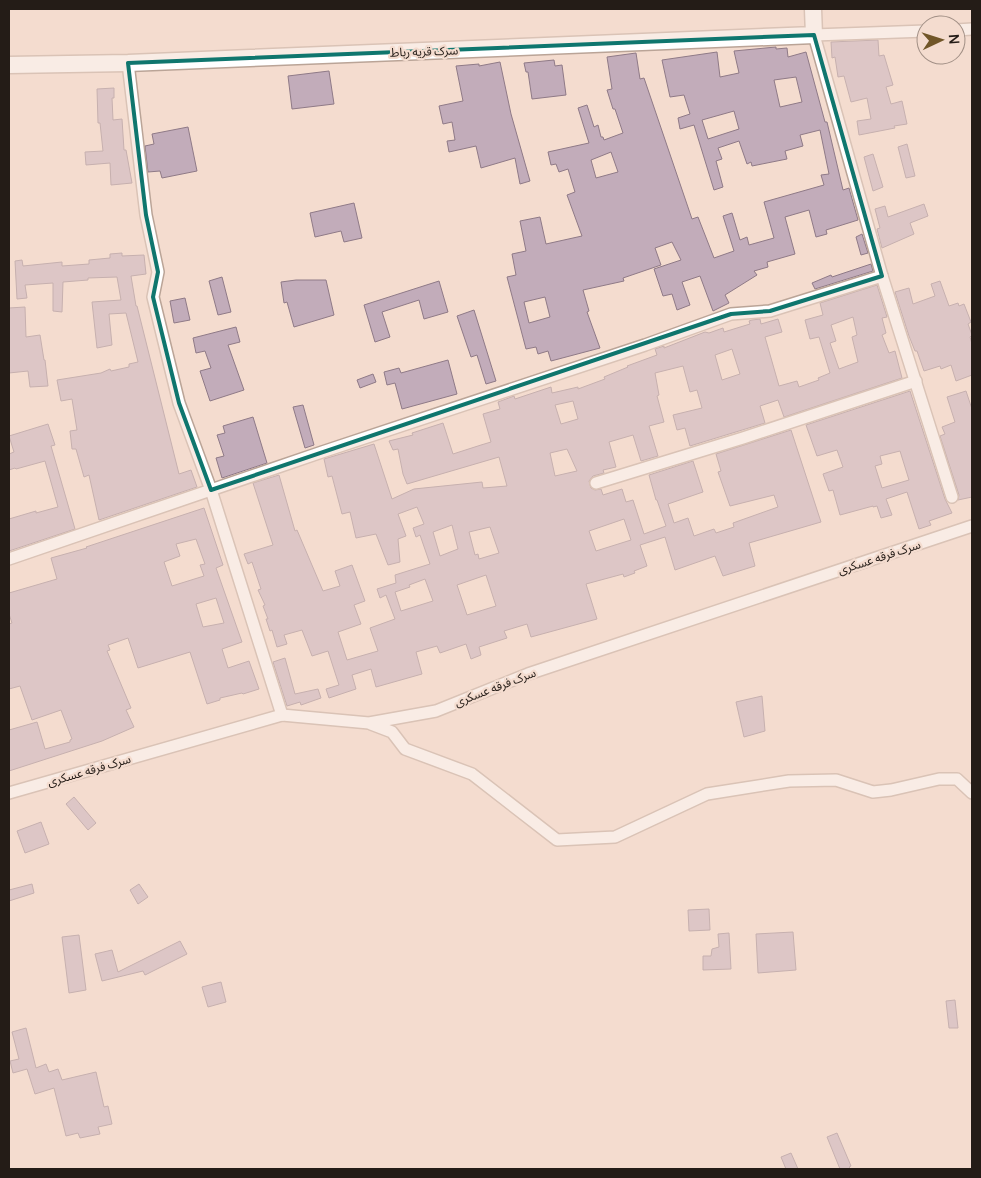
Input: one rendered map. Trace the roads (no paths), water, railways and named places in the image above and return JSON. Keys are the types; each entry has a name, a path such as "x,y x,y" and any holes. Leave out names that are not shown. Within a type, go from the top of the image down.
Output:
{"street":[{"path":"812,9 814,35 882,276 952,497"},
{"path":"814,35 916,31"},
{"name":"سرک قریه رباط","path":"9,66 128,63 814,35"},
{"path":"128,63 146,214 158,272 153,297 179,402 211,490 282,715"},
{"path":"9,559 645,345 731,314 770,311 882,276"},
{"path":"596,483 743,438 916,381"},
{"name":"سرک فرقه عسکری","path":"9,793 282,715 369,723 436,710 528,674 972,526"},
{"path":"369,723 392,732 405,749 472,774 557,840 615,837 708,794 789,781 836,780 873,792 891,790 939,779 957,779 972,793"}]}
